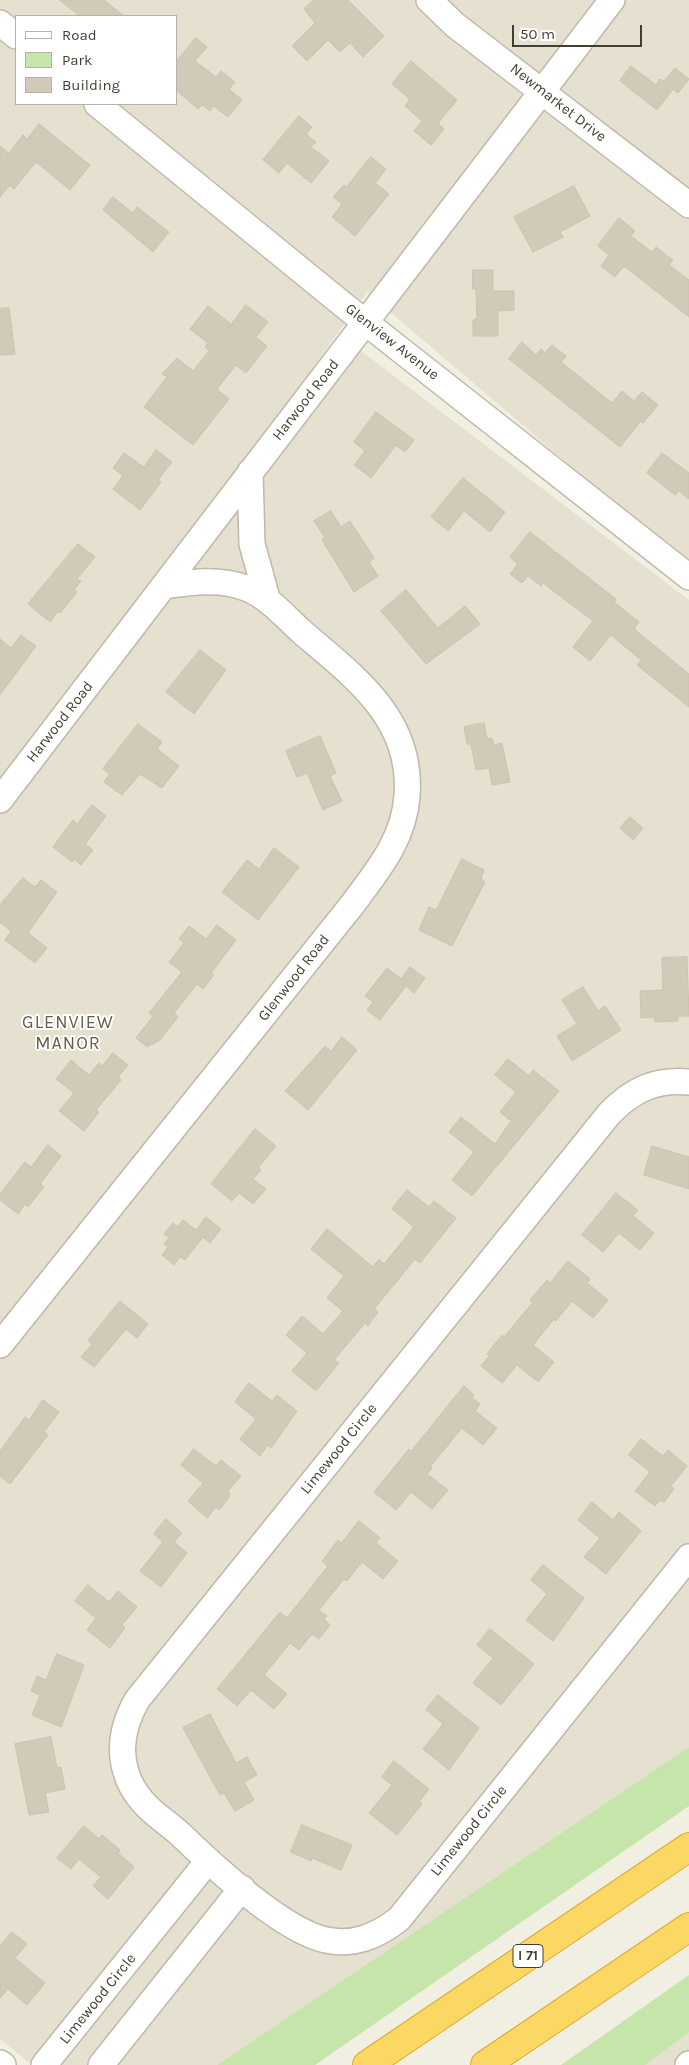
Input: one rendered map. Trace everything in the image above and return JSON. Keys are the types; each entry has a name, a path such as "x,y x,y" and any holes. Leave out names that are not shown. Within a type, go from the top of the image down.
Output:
{"highway":[{"name":"I 71","path":"367,2065 689,1847"},
{"path":"485,2065 689,1927"}],"street":[{"name":"Newmarket Drive","path":"429,0 456,25 689,205"},
{"name":"Harwood Road","path":"0,800 612,0"},
{"path":"0,22 15,35"},
{"name":"Glenview Avenue","path":"98,105 366,322 689,577"},
{"name":"Glenwood Road","path":"250,472 252,544 267,598"},
{"name":"Glenwood Road","path":"0,1345 352,905 389,855 402,826 407,795 407,779 402,748 390,719 358,681 285,617 267,598 246,588 218,582 198,581 164,586"},
{"name":"Limewood Circle","path":"689,1082 668,1081 651,1085 629,1095 609,1114 137,1700 127,1721 122,1752 130,1783 144,1803 208,1861 295,1927 323,1940 352,1941 384,1931 399,1919 689,1557"},
{"name":"Limewood Circle","path":"44,2065 208,1861"},
{"path":"101,2065 242,1888"}],"shaded area":[{"path":"0,0 689,0 689,559 615,504 367,292 271,426 296,436 361,351 689,600 689,1747 217,2065 32,2065 0,2039"},
{"path":"689,2032 689,2065 645,2065"}],"green space":[{"path":"689,1747 689,1806 315,2065 217,2065"},
{"path":"689,1975 689,2032 645,2065 561,2065"}],"building":[{"path":"60,0 104,0 123,15 79,15"},
{"path":"313,0 348,0 384,36 363,57 350,43 340,52 328,40 307,61 292,46 315,23 304,9"},
{"path":"196,38 207,47 195,61 216,77 221,71 235,82 229,89 242,100 228,117 214,106 210,111 202,105 198,109 178,92 178,60"},
{"path":"411,61 457,100 438,123 444,129 431,145 414,131 422,121 405,106 410,99 392,84"},
{"path":"631,66 656,85 660,79 664,81 675,68 689,79 678,93 673,89 657,110 620,81"},
{"path":"299,116 312,127 306,134 316,142 311,147 329,161 311,183 287,163 279,173 263,160"},
{"path":"39,124 90,165 70,190 36,162 14,189 10,185 0,197 0,146 9,153 23,135 27,139"},
{"path":"371,157 386,169 375,183 389,194 355,236 332,217 342,204 333,197 344,185 346,187"},
{"path":"574,186 590,216 560,232 563,237 533,252 514,217"},
{"path":"113,197 133,213 137,207 169,232 153,252 103,210"},
{"path":"619,218 635,231 631,236 652,252 656,247 673,260 669,265 689,280 689,317 624,266 615,277 601,266 609,255 598,246"},
{"path":"473,270 493,270 493,291 514,291 514,310 498,311 498,336 473,336 473,320 477,319 476,289 473,289"},
{"path":"246,305 268,322 256,337 267,346 246,373 236,365 217,389 229,399 193,445 144,407 167,377 162,374 177,358 193,371 209,351 205,347 208,343 190,329 208,306 231,324"},
{"path":"9,308 15,354 0,355 0,309"},
{"path":"522,342 536,355 541,349 545,353 552,345 566,356 561,362 612,403 622,391 634,401 642,392 658,405 643,423 641,421 620,447 509,359"},
{"path":"376,412 414,440 405,452 396,445 371,478 354,465 365,451 354,442"},
{"path":"156,450 172,462 158,480 161,482 140,510 113,489 123,476 113,468 124,453 144,467"},
{"path":"662,453 689,473 689,499 679,491 675,495 647,473"},
{"path":"463,478 505,512 490,532 464,511 448,531 431,517"},
{"path":"331,511 341,527 350,521 374,558 369,562 378,576 354,592 322,540 325,538 314,521"},
{"path":"530,532 616,599 614,602 639,622 634,629 689,674 689,707 637,665 641,660 611,635 590,661 573,647 593,621 543,583 541,586 528,576 522,583 510,574 518,564 510,557"},
{"path":"78,544 95,557 77,579 81,581 74,590 77,592 50,622 28,604"},
{"path":"406,590 438,628 465,606 480,624 426,664 381,611"},
{"path":"21,635 36,646 0,695 0,639 11,648"},
{"path":"200,650 226,670 194,714 166,692"},
{"path":"484,723 487,739 492,738 494,745 502,743 510,782 492,785 489,768 476,770 471,744 467,744 464,727"},
{"path":"138,724 162,742 157,749 179,766 162,788 140,774 122,795 104,782 110,774 103,769"},
{"path":"320,736 336,773 330,776 342,801 323,810 307,773 297,777 286,751"},
{"path":"92,805 106,816 85,844 93,850 81,865 74,859 72,862 53,847 73,820 77,824"},
{"path":"630,817 643,828 633,840 620,828"},
{"path":"274,848 299,867 258,920 222,892 247,860 259,869"},
{"path":"462,859 484,870 481,878 485,882 452,946 419,930 429,907 436,910"},
{"path":"23,878 35,887 41,880 57,892 28,933 47,948 35,963 5,940 11,931 0,922 0,905"},
{"path":"217,925 236,940 211,973 214,975 203,989 197,984 174,1013 178,1017 160,1040 147,1047 136,1038 153,1016 149,1013 182,972 169,962 184,943 179,939 189,926 206,939"},
{"path":"687,957 689,1016 678,1016 678,1021 655,1022 654,1017 641,1018 640,991 663,990 662,958"},
{"path":"410,967 425,978 414,993 406,986 380,1020 367,1010 373,1002 365,996 387,968 401,979"},
{"path":"583,987 598,1011 605,1006 621,1030 572,1061 557,1036 577,1024 562,1000"},
{"path":"342,1037 357,1050 308,1110 285,1091 325,1046 331,1051"},
{"path":"113,1053 128,1065 118,1077 121,1080 96,1110 99,1112 84,1131 59,1111 74,1093 56,1079 71,1060 89,1075 99,1063 102,1066"},
{"path":"508,1059 529,1076 533,1070 559,1091 472,1196 452,1180 474,1152 449,1132 461,1117 495,1144 511,1121 500,1112 516,1092 495,1075"},
{"path":"255,1129 276,1146 258,1168 261,1170 253,1179 266,1189 253,1204 239,1193 232,1201 211,1184"},
{"path":"48,1145 61,1156 40,1184 44,1187 28,1207 25,1204 18,1214 0,1200 0,1194 25,1162 31,1167"},
{"path":"652,1146 689,1157 689,1189 644,1175"},
{"path":"407,1190 429,1207 434,1201 456,1218 420,1263 415,1259 374,1309 378,1312 368,1326 365,1323 334,1360 339,1363 316,1391 292,1371 307,1353 286,1335 302,1316 323,1334 343,1311 327,1298 344,1276 311,1249 327,1229 373,1267 379,1259 384,1264 414,1227 392,1209"},
{"path":"616,1193 638,1210 633,1216 654,1233 640,1250 619,1233 603,1252 582,1235"},
{"path":"206,1217 221,1229 210,1243 203,1237 185,1260 180,1257 174,1265 162,1255 168,1247 164,1244 169,1238 164,1234 173,1223 178,1227 183,1220 196,1230"},
{"path":"568,1261 590,1279 587,1283 608,1300 593,1318 572,1301 556,1321 554,1319 533,1345 554,1362 538,1382 517,1365 502,1383 481,1366 489,1356 487,1354 533,1302 530,1300 547,1280 550,1283"},
{"path":"120,1301 148,1324 137,1338 126,1329 94,1367 81,1357 92,1344 88,1341"},
{"path":"249,1383 272,1401 277,1395 297,1411 271,1448 268,1445 260,1456 240,1439 256,1419 235,1402"},
{"path":"464,1386 474,1395 472,1398 480,1404 475,1411 497,1428 483,1445 462,1428 430,1467 432,1468 427,1474 448,1490 432,1509 411,1492 396,1510 374,1492 409,1449 411,1451"},
{"path":"43,1400 59,1412 44,1432 48,1435 10,1484 0,1476 0,1451 25,1417 29,1420"},
{"path":"641,1439 663,1456 668,1450 687,1466 671,1486 674,1489 664,1502 660,1500 655,1506 635,1491 650,1472 629,1455"},
{"path":"194,1449 216,1466 221,1460 241,1476 228,1491 230,1494 228,1499 219,1510 216,1507 207,1518 188,1501 203,1483 181,1465"},
{"path":"592,1502 613,1520 619,1512 641,1531 606,1574 584,1557 600,1538 578,1520"},
{"path":"166,1519 182,1533 174,1542 187,1553 161,1587 140,1571 163,1542 154,1534"},
{"path":"359,1521 380,1538 376,1543 398,1561 383,1579 362,1562 347,1581 344,1579 319,1610 327,1616 324,1619 330,1625 319,1639 312,1634 299,1650 290,1643 264,1675 287,1694 274,1709 251,1690 237,1706 217,1689 280,1612 287,1618 328,1566 322,1561 338,1540 341,1543"},
{"path":"543,1565 584,1598 553,1641 526,1620 547,1594 531,1580"},
{"path":"88,1585 109,1602 118,1591 137,1607 122,1625 125,1628 110,1648 87,1630 96,1618 75,1601"},
{"path":"490,1629 534,1664 501,1705 473,1683 493,1658 477,1645"},
{"path":"57,1654 84,1665 61,1727 32,1715 40,1695 31,1691 37,1676 46,1680"},
{"path":"438,1695 479,1728 449,1770 423,1749 443,1724 426,1710"},
{"path":"210,1714 236,1763 247,1757 257,1775 244,1782 254,1800 235,1811 224,1793 220,1795 183,1728"},
{"path":"51,1737 57,1768 61,1767 65,1789 45,1793 49,1812 29,1815 15,1744"},
{"path":"394,1761 429,1789 419,1802 422,1804 397,1835 369,1813 392,1785 382,1777"},
{"path":"302,1825 352,1845 341,1870 312,1858 311,1861 291,1852"},
{"path":"84,1826 99,1839 102,1835 120,1850 118,1853 134,1867 108,1899 93,1886 101,1877 79,1859 71,1869 57,1858"},
{"path":"12,1932 27,1944 15,1958 45,1983 27,2005 8,1989 0,1998 0,1946"}],"district":[{"name":"GLENVIEW MANOR","path":"68,1033"}]}
